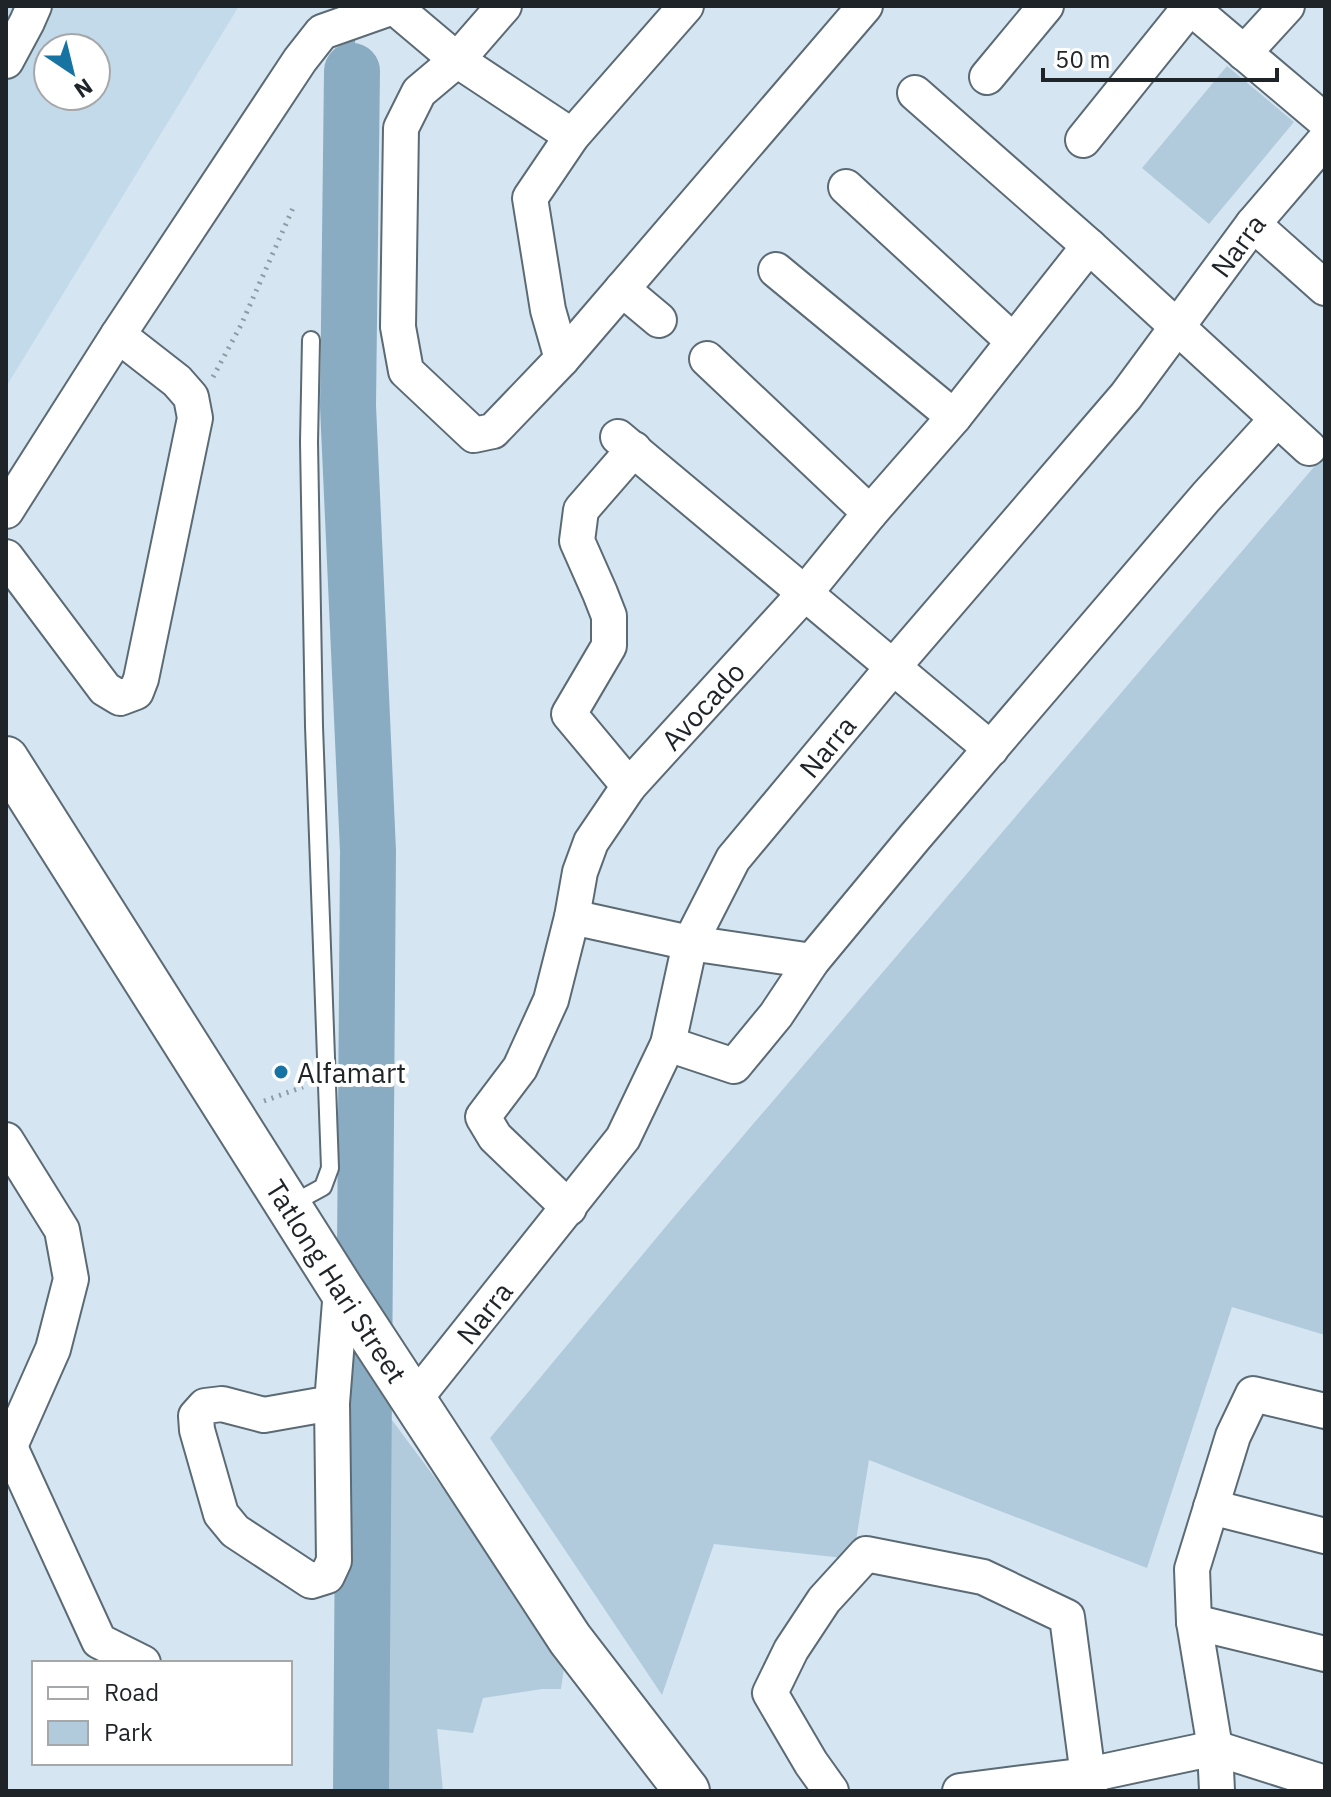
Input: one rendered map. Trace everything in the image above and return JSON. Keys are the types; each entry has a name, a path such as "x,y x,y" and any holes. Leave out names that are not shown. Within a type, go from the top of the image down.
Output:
{"street":[{"path":"6,61 34,6"},
{"path":"504,6 457,60 419,92 401,128 398,327 406,371 474,435 493,431 562,359 865,6"},
{"path":"562,359 548,310 530,198 572,136 686,6"},
{"path":"987,77 1046,6"},
{"path":"1083,140 1190,6 1325,121"},
{"path":"1244,53 1287,6"},
{"path":"6,511 118,335 322,32 386,9 572,136"},
{"path":"915,93 1089,246 1309,448"},
{"name":"Narra","path":"405,1386 569,1208 623,1138 668,1044 690,943 733,859 1126,396 1253,224 1325,140"},
{"path":"846,187 1013,341"},
{"path":"1253,224 1325,288"},
{"name":"Avocado","path":"569,1208 495,1137 483,1117 520,1068 551,1000 580,872 591,842 629,786 805,593 954,417 1089,246"},
{"path":"776,270 954,417"},
{"path":"622,289 659,320"},
{"path":"6,557 105,689 120,698 136,692 195,418 191,397 177,381 118,335"},
{"path":"707,359 870,513"},
{"path":"668,1044 734,1066 776,1015 812,961 1206,497 1277,419"},
{"path":"629,786 569,714 609,646 609,616 577,541 581,510 626,443 991,749"},
{"name":"Tatlong Hari Street","path":"7,764 349,1301 570,1639 687,1791"},
{"path":"572,917 690,943 812,961"},
{"path":"6,1140 62,1230 71,1279 53,1349 8,1451 93,1652 134,1661"},
{"path":"332,1403 264,1415 222,1404 205,1406 196,1416 197,1430 221,1514 235,1531 311,1581 327,1576 334,1561 332,1403 349,1301"},
{"path":"1217,1791 1215,1748 1194,1622 1192,1569 1233,1436 1253,1394 1325,1411"},
{"path":"1211,1507 1325,1536"},
{"path":"831,1791 770,1693 791,1650 824,1600 866,1554 983,1577 1067,1617 1089,1783"},
{"path":"1194,1622 1325,1654"},
{"path":"960,1791 1089,1783 1215,1748 1325,1783"}],"lane":[{"path":"289,1206 323,1187 330,1168 314,710 309,442 311,340"}],"path":[{"path":"191,397 211,381 241,325 293,208"},
{"path":"229,1112 326,1079"}],"shaded area":[{"path":"6,6 239,6 6,387"}],"green space":[{"path":"1227,66 1294,122 1209,224 1142,168"},
{"path":"1325,454 1325,1335 1232,1307 1147,1568 869,1460 853,1559 714,1544 662,1695 490,1438 673,1218"},
{"path":"363,1381 566,1654 561,1689 483,1698 473,1733 437,1729 443,1791 361,1791"}],"waterway":[{"path":"350,29 352,71"},
{"path":"352,71 348,406 368,851 361,1791"}],"place":[{"name":"Alfamart","path":"281,1072"}]}
